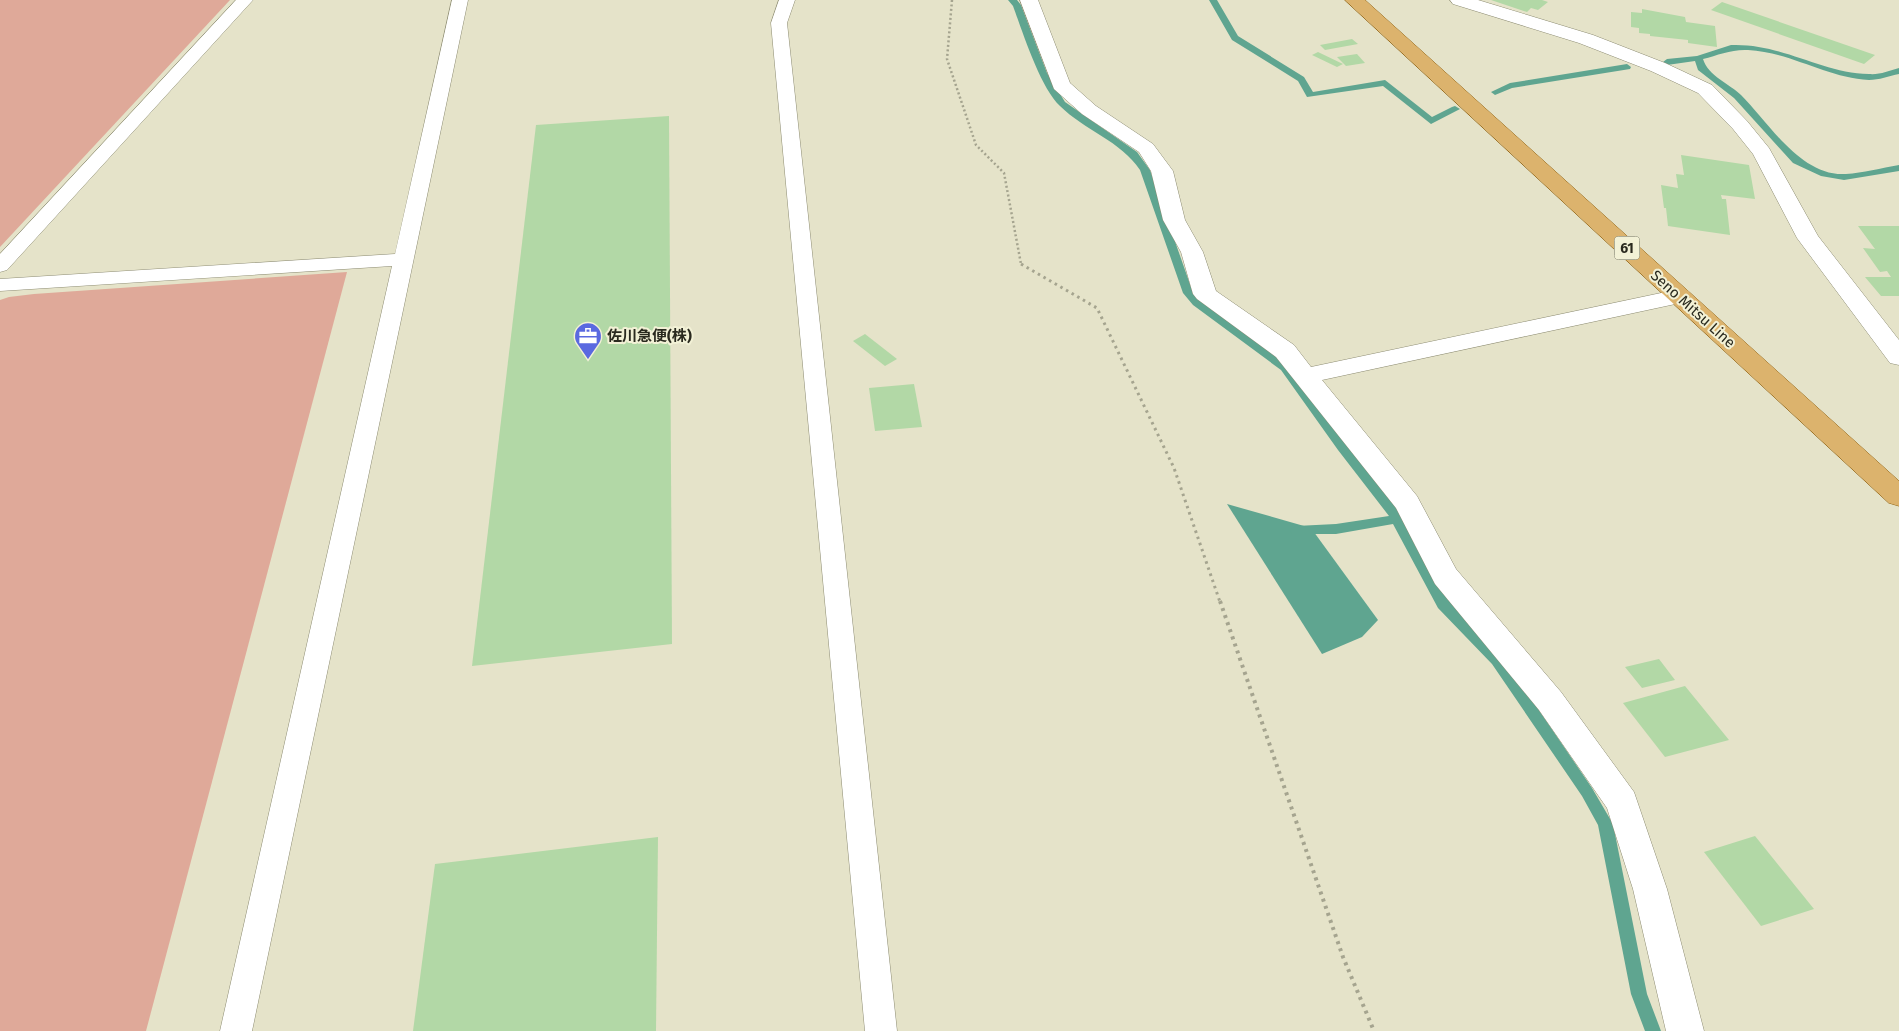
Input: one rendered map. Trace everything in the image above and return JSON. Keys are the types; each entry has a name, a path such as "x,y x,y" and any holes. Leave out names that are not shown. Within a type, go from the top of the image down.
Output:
{"main road":[{"name":"Seno Mitsu Line","path":"1354,0 1899,496"}],"street":[{"path":"1029,0 1061,85 1089,110 1146,148 1162,170 1174,220 1192,252 1205,294 1285,351 1407,502 1445,576 1550,701 1622,802 1650,889 1685,1031"},
{"path":"1459,0 1586,39 1658,67 1705,89 1740,125 1762,152 1808,238 1899,357"},
{"path":"1305,376 1680,296"}],"lane":[{"path":"0,266 245,0"},
{"path":"236,1031 460,0"},
{"path":"786,0 778,23 881,1031"},
{"path":"0,285 404,259"}],"path":[{"path":"952,0 954,4 946,59 976,145 1004,173 1021,264 1097,308 1174,468 1343,957 1374,1031"}],"shaded area":[{"path":"0,0 230,0 0,247"},
{"path":"347,272 146,1031 0,1031 0,300 34,294"}],"water":[{"path":"1227,504 1311,528 1378,620 1362,637 1322,654"}],"building":[{"path":"1491,0 1542,0 1548,2 1538,10 1531,8 1527,12"},
{"path":"1722,2 1875,55 1864,64 1711,10"},
{"path":"1642,9 1685,17 1686,22 1715,26 1717,47 1688,43 1688,40 1639,33 1639,28 1631,27 1631,12 1642,13"},
{"path":"1352,39 1358,44 1325,50 1320,45"},
{"path":"1318,52 1343,64 1337,67 1312,55"},
{"path":"1357,54 1365,63 1346,66 1337,57"},
{"path":"669,116 672,644 472,666 536,125"},
{"path":"1681,155 1749,165 1755,199 1721,195 1722,199 1726,199 1730,235 1668,226 1661,185 1678,188 1676,174 1684,175"},
{"path":"1858,226 1899,226 1899,296 1881,296 1865,277 1891,277 1887,271 1880,272 1863,248 1875,249"},
{"path":"865,334 897,359 885,366 853,341"},
{"path":"914,384 922,427 875,431 869,388"},
{"path":"1659,659 1675,680 1642,688 1625,667"},
{"path":"1685,686 1729,740 1665,757 1623,703"},
{"path":"1755,836 1814,909 1761,926 1704,852"},
{"path":"658,837 656,1031 413,1031 435,864"}],"waterway":[{"path":"1012,0 1017,5 1043,73 1062,104 1134,154 1145,170 1187,291 1197,303 1285,367 1342,447 1392,510 1397,519"},
{"path":"1213,0 1235,38 1301,79 1310,95 1385,83 1431,121 1455,109"},
{"path":"1698,58 1731,48 1748,47 1765,49 1852,75 1873,77 1899,71"},
{"path":"1667,62 1698,58"},
{"path":"1698,58 1701,68 1737,96 1796,161 1824,174 1844,177 1899,168"},
{"path":"1495,92 1510,86 1627,67"},
{"path":"1296,531 1336,529 1397,519"},
{"path":"1397,519 1443,604 1497,660 1587,792 1605,824 1639,994 1653,1031"}],"place":[{"name":"佐川急便(株)","path":"588,360"}]}
